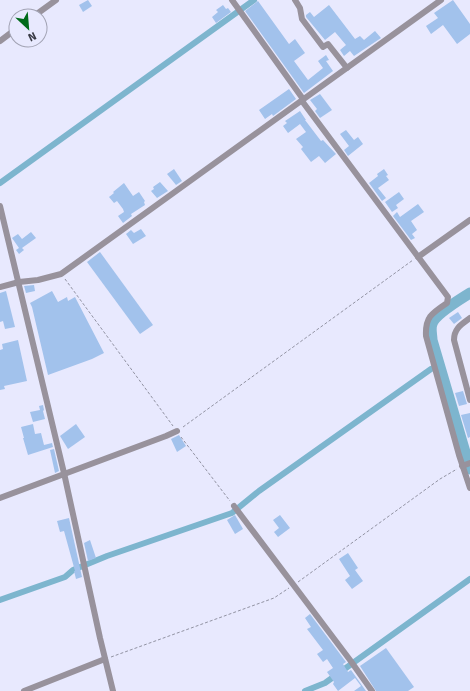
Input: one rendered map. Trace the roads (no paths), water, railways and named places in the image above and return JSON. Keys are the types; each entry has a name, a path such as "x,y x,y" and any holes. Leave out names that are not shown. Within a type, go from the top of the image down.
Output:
{"street":[{"path":"45,8 56,0"},
{"path":"232,0 360,180 448,297 447,303 429,316 426,336 466,464 470,488"},
{"path":"295,0 300,8 302,19 319,42 323,47 328,44 347,68"},
{"path":"0,287 61,274 441,0"},
{"path":"0,206 64,474 113,691"},
{"path":"418,257 470,220"},
{"path":"470,318 457,328 454,334 454,340 470,400"},
{"path":"0,498 177,431"},
{"path":"234,506 372,691"},
{"path":"24,691 105,659"}],"waterway":[{"path":"0,183 254,0"},
{"path":"470,293 438,316 434,320 431,330 432,340 470,469"},
{"path":"0,600 65,577 73,570 107,556 232,513 259,491 431,369"},
{"path":"305,691 325,683 470,579"}]}
